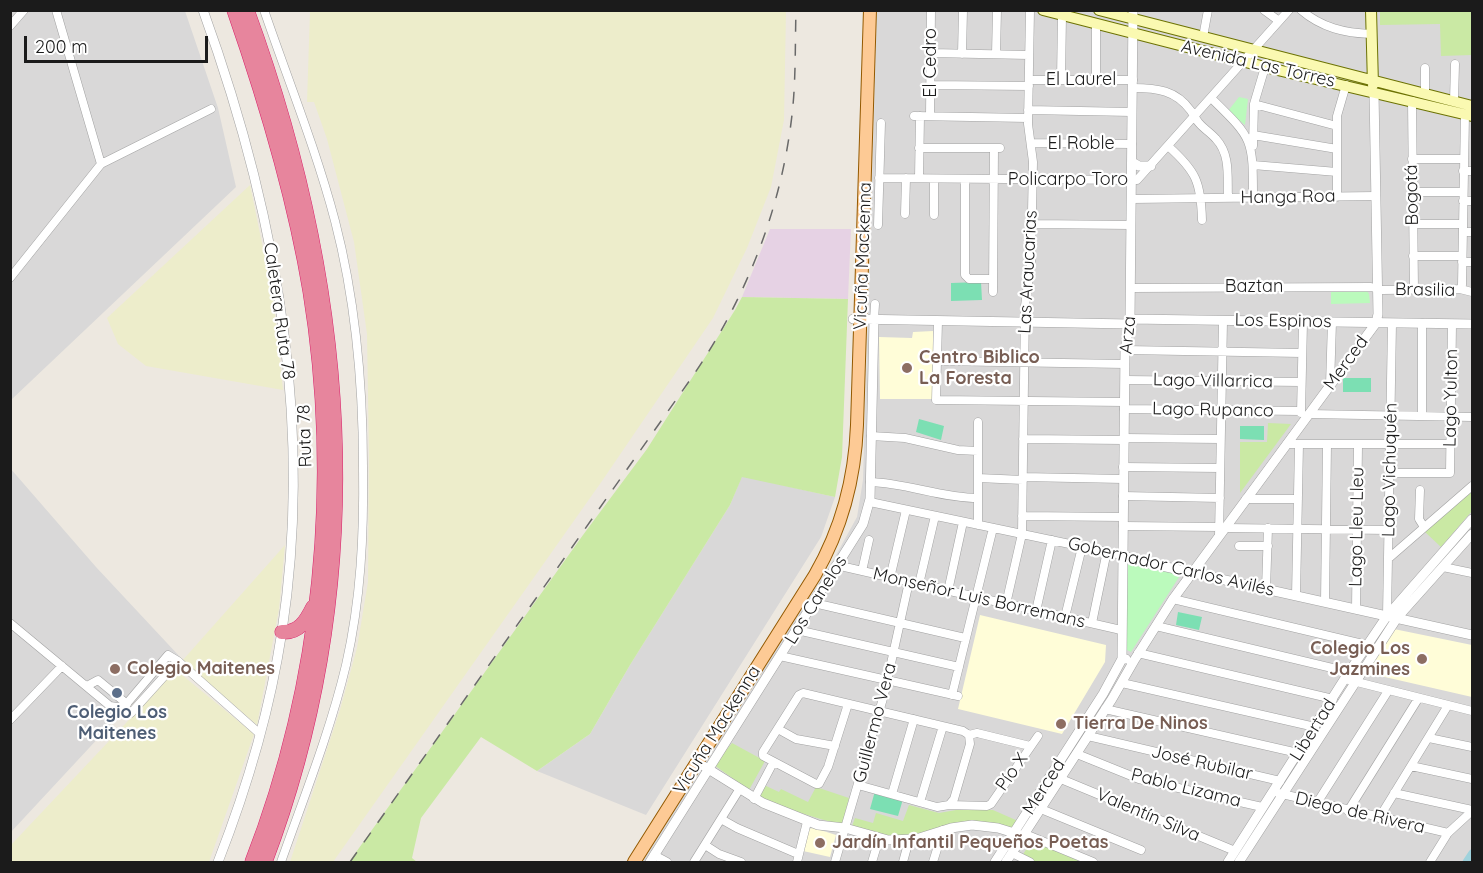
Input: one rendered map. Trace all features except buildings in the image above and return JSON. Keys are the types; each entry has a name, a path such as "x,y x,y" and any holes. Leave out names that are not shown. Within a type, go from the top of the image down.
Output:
{"highway":[{"name":"Ruta 78","path":"234,10 281,160 302,250 314,322 324,442 323,520 317,600 305,674 292,735 271,808 252,862"},
{"name":"Ruta 78","path":"247,10 289,143 312,240 330,354 336,444 334,546 322,648 299,757 265,862"},
{"path":"282,632 294,631 303,625 317,600"}],"main road":[{"name":"Vicuña Mackenna","path":"634,862 815,575 836,535 848,500 857,440 857,319 864,10"},
{"name":"Vicuña Mackenna","path":"857,319 870,10"},
{"name":"Avenida Las Torres","path":"1043,10 1264,67 1374,93 1470,112"},
{"name":"Avenida Las Torres","path":"1099,10 1133,15 1203,37 1454,101 1470,112"},
{"name":"Merced","path":"1371,10 1374,93"}],"street":[{"path":"10,26 24,10"},
{"path":"57,10 101,164"},
{"name":"Caletera Ruta 78","path":"203,10 232,95 251,161 271,250 284,327 290,393 293,479 289,568 282,632 260,734 240,803 218,862"},
{"path":"264,10 323,179 338,231 354,310 363,404 363,539 360,580 351,639 332,714 281,862"},
{"name":"El Cedro","path":"930,116 931,10"},
{"path":"962,54 963,10"},
{"path":"996,54 997,10"},
{"name":"Las Araucarias","path":"1006,604 1022,534 1024,322 1031,262 1032,224 1028,114 1030,10"},
{"path":"1203,37 1208,10"},
{"path":"1264,10 1279,21"},
{"name":"Policarpo Toro","path":"879,178 1132,182 1140,178 1151,166 1289,10"},
{"path":"1301,10 1321,24 1336,30 1371,34"},
{"path":"1061,80 1062,15"},
{"name":"Arza","path":"1122,659 1125,350 1130,322 1131,288 1133,15"},
{"path":"1096,24 1096,80"},
{"path":"931,53 1029,55"},
{"path":"1454,101 1455,64"},
{"path":"1253,198 1254,104 1264,67"},
{"path":"1425,68 1425,94"},
{"name":"El Laurel","path":"930,85 1096,80 1133,84 1170,92 1191,110 1198,123 1219,142 1224,150 1227,163 1228,198"},
{"path":"1337,197 1338,110 1346,85"},
{"name":"Merced","path":"995,862 1041,809 1122,682 1136,656 1221,530 1301,425 1305,412 1330,385 1376,323 1378,314 1374,93"},
{"path":"1211,98 1242,128 1253,153"},
{"name":"Bogotá","path":"1412,101 1414,290"},
{"path":"1254,104 1337,126"},
{"path":"10,278 101,164 211,109"},
{"path":"919,178 917,116 1132,112"},
{"path":"1460,289 1462,285 1463,159 1470,112"},
{"path":"878,225 881,123"},
{"path":"1253,135 1337,149"},
{"name":"El Roble","path":"1030,143 1132,144"},
{"path":"1168,146 1192,170 1201,198 1202,220"},
{"path":"919,148 997,148 994,179 993,292"},
{"path":"1412,159 1463,159"},
{"path":"1132,162 1139,166 1151,166"},
{"path":"1253,165 1337,172"},
{"path":"1463,171 1473,171"},
{"path":"905,214 906,178"},
{"path":"934,178 934,215"},
{"path":"965,179 965,275 969,279 993,279"},
{"path":"1412,192 1463,192"},
{"name":"Hanga Roa","path":"1132,199 1376,196"},
{"path":"1463,201 1473,201"},
{"path":"1032,224 1131,225"},
{"path":"1413,224 1463,228 1473,232"},
{"path":"1413,256 1462,259 1473,262"},
{"name":"Baztan","path":"1131,288 1377,288"},
{"name":"Brasilia","path":"1377,288 1460,289 1473,292"},
{"name":"Los Canelos","path":"652,859 863,524 870,502 875,304"},
{"name":"Los Espinos","path":"857,319 1473,324"},
{"path":"938,321 937,361 1125,364"},
{"path":"1221,530 1222,321"},
{"path":"1303,322 1302,382 1305,412"},
{"path":"1330,385 1332,322"},
{"name":"Lago Vichuquén","path":"1392,323 1389,530 1392,617"},
{"path":"1422,323 1422,416"},
{"name":"Lago Yulton","path":"1390,473 1450,473 1452,324"},
{"path":"1125,350 1302,353"},
{"name":"Lago Rupanco","path":"937,361 936,399 1473,417"},
{"name":"Lago Villarrica","path":"1125,380 1302,382"},
{"path":"978,422 978,525"},
{"path":"871,436 905,438 957,450 978,451"},
{"path":"1023,439 1221,439"},
{"path":"1287,444 1451,444"},
{"path":"1296,596 1299,444"},
{"path":"1325,602 1327,444"},
{"name":"Lago Lleu Lleu","path":"1356,609 1358,445"},
{"path":"1123,467 1220,468"},
{"path":"978,478 1123,479"},
{"path":"870,482 898,484 956,497 978,498"},
{"path":"1389,558 1473,486"},
{"path":"1420,490 1420,521 1425,527"},
{"path":"1123,496 1220,498"},
{"path":"1246,499 1298,499"},
{"name":"Gobernador Carlos Avilés","path":"870,502 1107,551 1135,560 1473,635"},
{"path":"890,578 906,510"},
{"path":"919,584 935,516"},
{"path":"1022,516 1221,530 1268,528 1389,530"},
{"name":"Libertad","path":"1228,862 1367,645 1473,519"},
{"path":"948,591 963,522"},
{"path":"780,656 955,696 965,638 993,528"},
{"path":"1266,589 1268,528"},
{"name":"Libertad","path":"1239,862 1356,682 1392,617 1472,535"},
{"name":"Los Canelos","path":"862,571 869,540"},
{"path":"1036,611 1052,540"},
{"path":"1239,546 1268,546"},
{"path":"1065,617 1082,547"},
{"path":"1092,623 1107,551"},
{"name":"Monseñor Luis Borremans","path":"836,565 1122,630"},
{"path":"1443,567 1473,573"},
{"name":"Guillermo Vera","path":"835,862 880,711 909,582"},
{"path":"1173,599 1367,645"},
{"path":"814,603 965,638"},
{"path":"10,623 110,706 125,706"},
{"path":"1156,626 1347,675 1356,682 1388,691 1473,711"},
{"path":"797,630 959,666"},
{"path":"1122,659 1136,656 1333,699"},
{"name":"Merced","path":"1006,862 1122,659"},
{"path":"87,686 98,680 131,713 178,661 260,734"},
{"path":"10,720 62,666"},
{"path":"1122,682 1315,726"},
{"path":"1317,803 1388,691"},
{"path":"848,704 825,776 819,784 773,763 763,755 801,693 943,726 969,735 977,734 1030,746"},
{"path":"1348,811 1418,699"},
{"path":"1379,818 1448,706"},
{"path":"1105,709 1298,753"},
{"path":"892,794 914,719"},
{"path":"920,802 943,726"},
{"path":"778,729 796,739 835,746"},
{"path":"858,784 937,807 949,805 954,799 970,744 969,735"},
{"name":"Pío X","path":"949,805 985,807 990,805 1038,736"},
{"name":"José Rubilar","path":"1088,736 1280,781"},
{"path":"1429,738 1473,747"},
{"name":"Pablo Lizama","path":"1077,754 1139,779 1262,807"},
{"path":"697,762 754,798 818,825 845,828 879,839 902,841 943,830 981,825 1021,834 1093,862"},
{"path":"754,798 773,763"},
{"path":"1411,766 1473,779"},
{"name":"Valentín Silva","path":"1061,779 1235,851"},
{"path":"694,862 740,790"},
{"name":"Diego de Rivera","path":"1272,792 1448,833"},
{"path":"1394,793 1473,810"},
{"path":"1041,809 1141,850"},
{"path":"1430,862 1448,833 1473,810"},
{"path":"721,819 798,858 807,822"},
{"path":"933,862 943,830"},
{"path":"872,862 879,839"},
{"path":"903,862 909,840"},
{"path":"705,845 714,852 741,862"},
{"path":"1012,853 1030,862"},
{"path":"652,859 667,862"}],"shaded area":[{"path":"11,11 185,11 218,108 236,187 11,400"},
{"path":"877,11 1472,11 1472,862 641,862 835,557 857,517 863,480"},
{"path":"770,229 851,229 848,299 742,297"},
{"name":"Centro Biblico La Foresta","path":"933,331 934,399 880,399 879,337 912,338 913,332"},
{"path":"10,468 96,567 181,658 116,719 11,832"},
{"path":"742,476 835,497 821,537 646,815 537,771 590,734 630,665 730,505"},
{"path":"980,615 1106,645 1105,662 1062,734 958,709"},
{"name":"Colegio Los Jazmines","path":"1389,628 1472,645 1472,697 1363,672"},
{"name":"Jardín Infantil Pequeños Poetas","path":"814,828 836,835 830,857 803,851 808,829"}],"green space":[{"path":"310,11 786,11 784,120 771,187 747,248 713,318 602,481 333,862 290,862 340,710 357,648 368,582 367,334 354,242 327,139 314,102 307,102"},
{"path":"1380,11 1472,11 1472,55 1441,56 1440,24 1380,25"},
{"path":"1239,97 1248,99 1245,125 1228,111"},
{"path":"250,185 273,297 283,390 146,366 118,344 107,318"},
{"path":"981,282 982,300 951,301 951,283"},
{"path":"1367,291 1370,303 1331,304 1331,292"},
{"path":"742,297 848,299 842,457 835,497 742,477 730,505 630,665 590,734 537,771 481,737 421,818 412,858 417,862 349,862 647,449"},
{"path":"1343,378 1371,378 1371,392 1343,392"},
{"path":"919,419 944,426 941,440 916,432"},
{"path":"1268,423 1291,424 1240,493 1240,442 1267,442"},
{"path":"1240,426 1264,426 1264,440 1240,439"},
{"path":"1472,490 1472,511 1441,547 1425,532"},
{"path":"285,545 279,609 257,725 182,661"},
{"path":"1126,564 1181,574 1131,652 1125,649"},
{"path":"1178,612 1202,617 1199,630 1176,625"},
{"path":"176,670 254,734 209,862 11,862 10,846"},
{"path":"732,743 765,761 749,790 714,765"},
{"path":"764,785 779,792 781,789 808,802 816,787 849,798 842,825 789,809 758,796"},
{"path":"875,791 903,799 898,816 870,809"},
{"path":"909,805 939,813 956,810 993,810 1018,821 1014,828 993,825 892,839 852,826 855,818 873,823 876,813 903,821"},
{"path":"1031,841 1082,862 1032,862 1021,858"}],"waterway":[{"path":"1466,862 1472,853"}],"railway":[{"path":"350,862 690,380 728,319 758,254 787,151 795,76 796,10"}],"place":[{"name":"Centro Biblico La Foresta","path":"907,368"},
{"name":"Colegio Los Jazmines","path":"1422,659"},
{"name":"Colegio Maitenes","path":"115,669"},
{"name":"Colegio Los Maitenes","path":"117,693"},
{"name":"Tierra De Ninos","path":"1061,724"},
{"name":"Jardín Infantil Pequeños Poetas","path":"820,843"}]}
